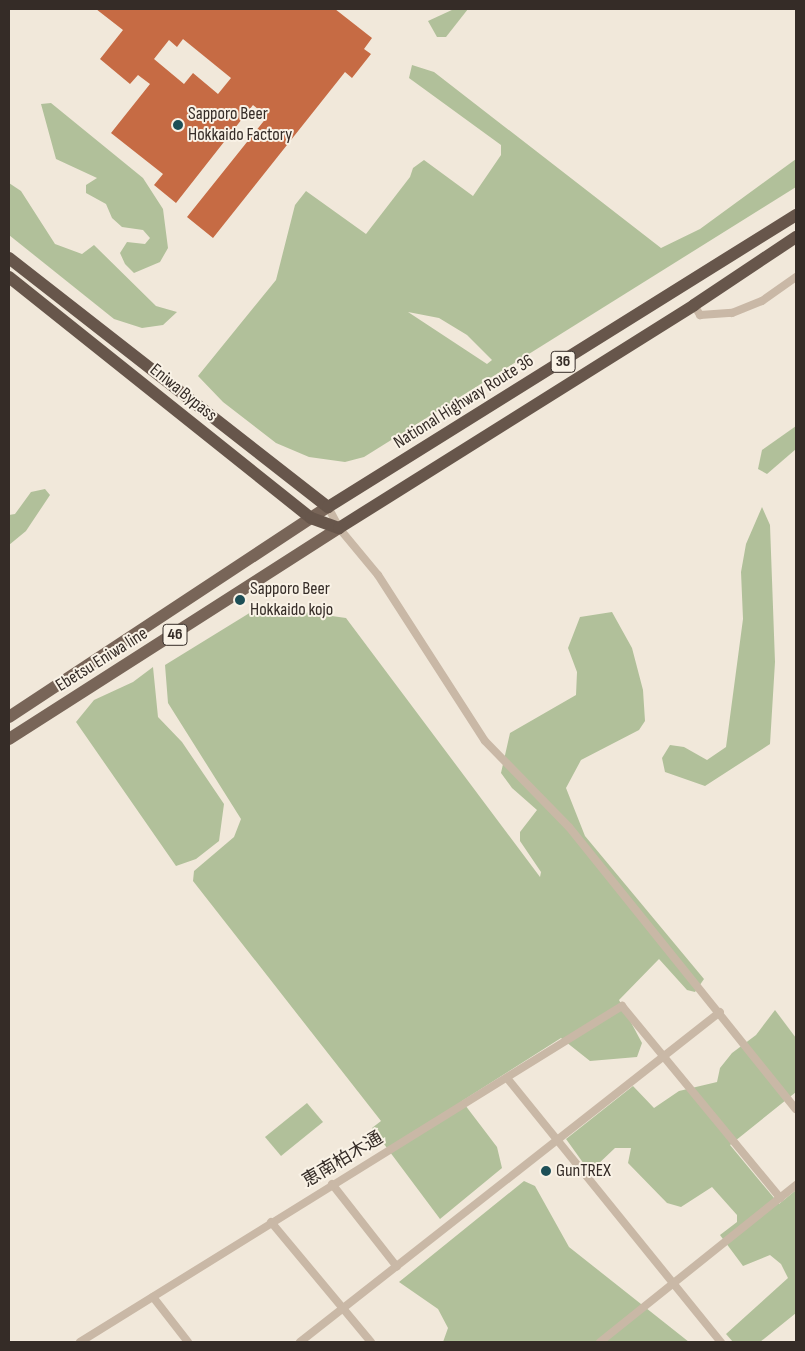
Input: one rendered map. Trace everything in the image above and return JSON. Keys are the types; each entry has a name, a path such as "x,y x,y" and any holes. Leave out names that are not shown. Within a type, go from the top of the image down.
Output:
{"highway":[{"name":"National Highway Route 36","path":"328,507 796,215"},
{"name":"36","path":"339,528 694,305 796,237"},
{"name":"Eniwa Bypass","path":"9,258 328,507"},
{"name":"Eniwa Bypass","path":"9,277 311,518 339,528"}],"main road":[{"name":"Ebetsu Eniwa line","path":"9,717 328,507"},
{"name":"Ebetsu Eniwa line","path":"9,739 339,528"}],"street":[{"path":"694,305 700,314 738,311 796,277"},
{"path":"328,507 339,528 378,575 486,740 569,827 720,1012 796,1109"},
{"name":"恵南柏木通","path":"80,1342 332,1184 622,1006 663,1055"},
{"path":"300,1342 343,1310 558,1137 720,1012"},
{"path":"663,1055 780,1198"},
{"path":"507,1078 558,1137 722,1342"},
{"path":"332,1184 397,1267"},
{"path":"600,1342 796,1185"},
{"path":"271,1222 371,1342"},
{"path":"153,1297 188,1342"}],"green space":[{"path":"454,9 468,9 446,37 437,37 428,21"},
{"path":"412,65 434,72 661,248 700,229 796,159 796,187 364,457 345,462 309,457 276,443 223,402 198,376 276,280 295,205 306,191 366,234 410,177 413,168 424,160 473,196 501,155 501,145 409,78","holes":["408,312 439,318 467,335 492,360 487,364"]},
{"path":"51,103 143,178 163,209 168,248 160,262 134,273 125,264 120,253 127,242 145,244 150,238 143,230 122,227 112,218 106,204 86,193 86,185 97,178 56,159 41,104"},
{"path":"9,183 21,191 55,244 82,254 94,245 156,306 177,312 163,325 142,328 114,319 9,235"},
{"path":"796,426 796,449 767,474 758,469 762,450"},
{"path":"45,489 50,495 26,531 9,545 9,515 15,514 31,492"},
{"path":"762,507 770,525 775,662 770,744 705,786 665,772 662,758 670,745 684,747 707,760 726,747 743,619 741,572 746,544"},
{"path":"261,606 346,618 540,877 541,872 520,841 520,832 537,810 512,788 501,773 510,733 576,695 577,672 568,648 580,617 612,612 632,648 643,690 645,721 639,730 581,760 566,788 585,836 704,979 695,992 687,990 659,959 619,1000 642,1043 637,1057 590,1061 561,1038 462,1101 497,1147 502,1168 440,1219 372,1128 381,1121 193,881 194,871 234,837 241,819 168,703 165,665"},
{"path":"153,667 158,717 182,742 224,804 219,841 196,859 176,866 76,722 94,700 133,682"},
{"path":"775,1010 796,1038 796,1092 730,1145 779,1204 796,1190 796,1313 760,1342 733,1342 726,1334 788,1278 781,1264 770,1255 743,1266 720,1235 737,1222 737,1215 712,1187 681,1207 667,1203 628,1163 631,1148 615,1148 595,1167 584,1164 566,1139 633,1086 654,1108 679,1091 717,1082 720,1068 732,1053 756,1035"},
{"path":"307,1103 323,1122 281,1156 265,1137"},
{"path":"524,1181 535,1186 569,1247 689,1342 443,1342 448,1328 438,1309 399,1282"}],"building":[{"name":"Sapporo Beer Hokkaido Factory","path":"96,9 335,9 372,38 364,49 371,54 352,78 345,72 213,238 187,217 267,117 253,105 176,203 154,185 163,174 111,133 150,84 138,75 130,84 100,59 123,30","holes":["183,39 231,78 218,94 193,73 184,84 154,59 169,40 177,47"]}],"place":[{"name":"Sapporo Beer Hokkaido Factory","path":"178,125"},
{"name":"Sapporo Beer Hokkaido kojo","path":"240,600"},
{"name":"GunTREX","path":"546,1171"}]}
